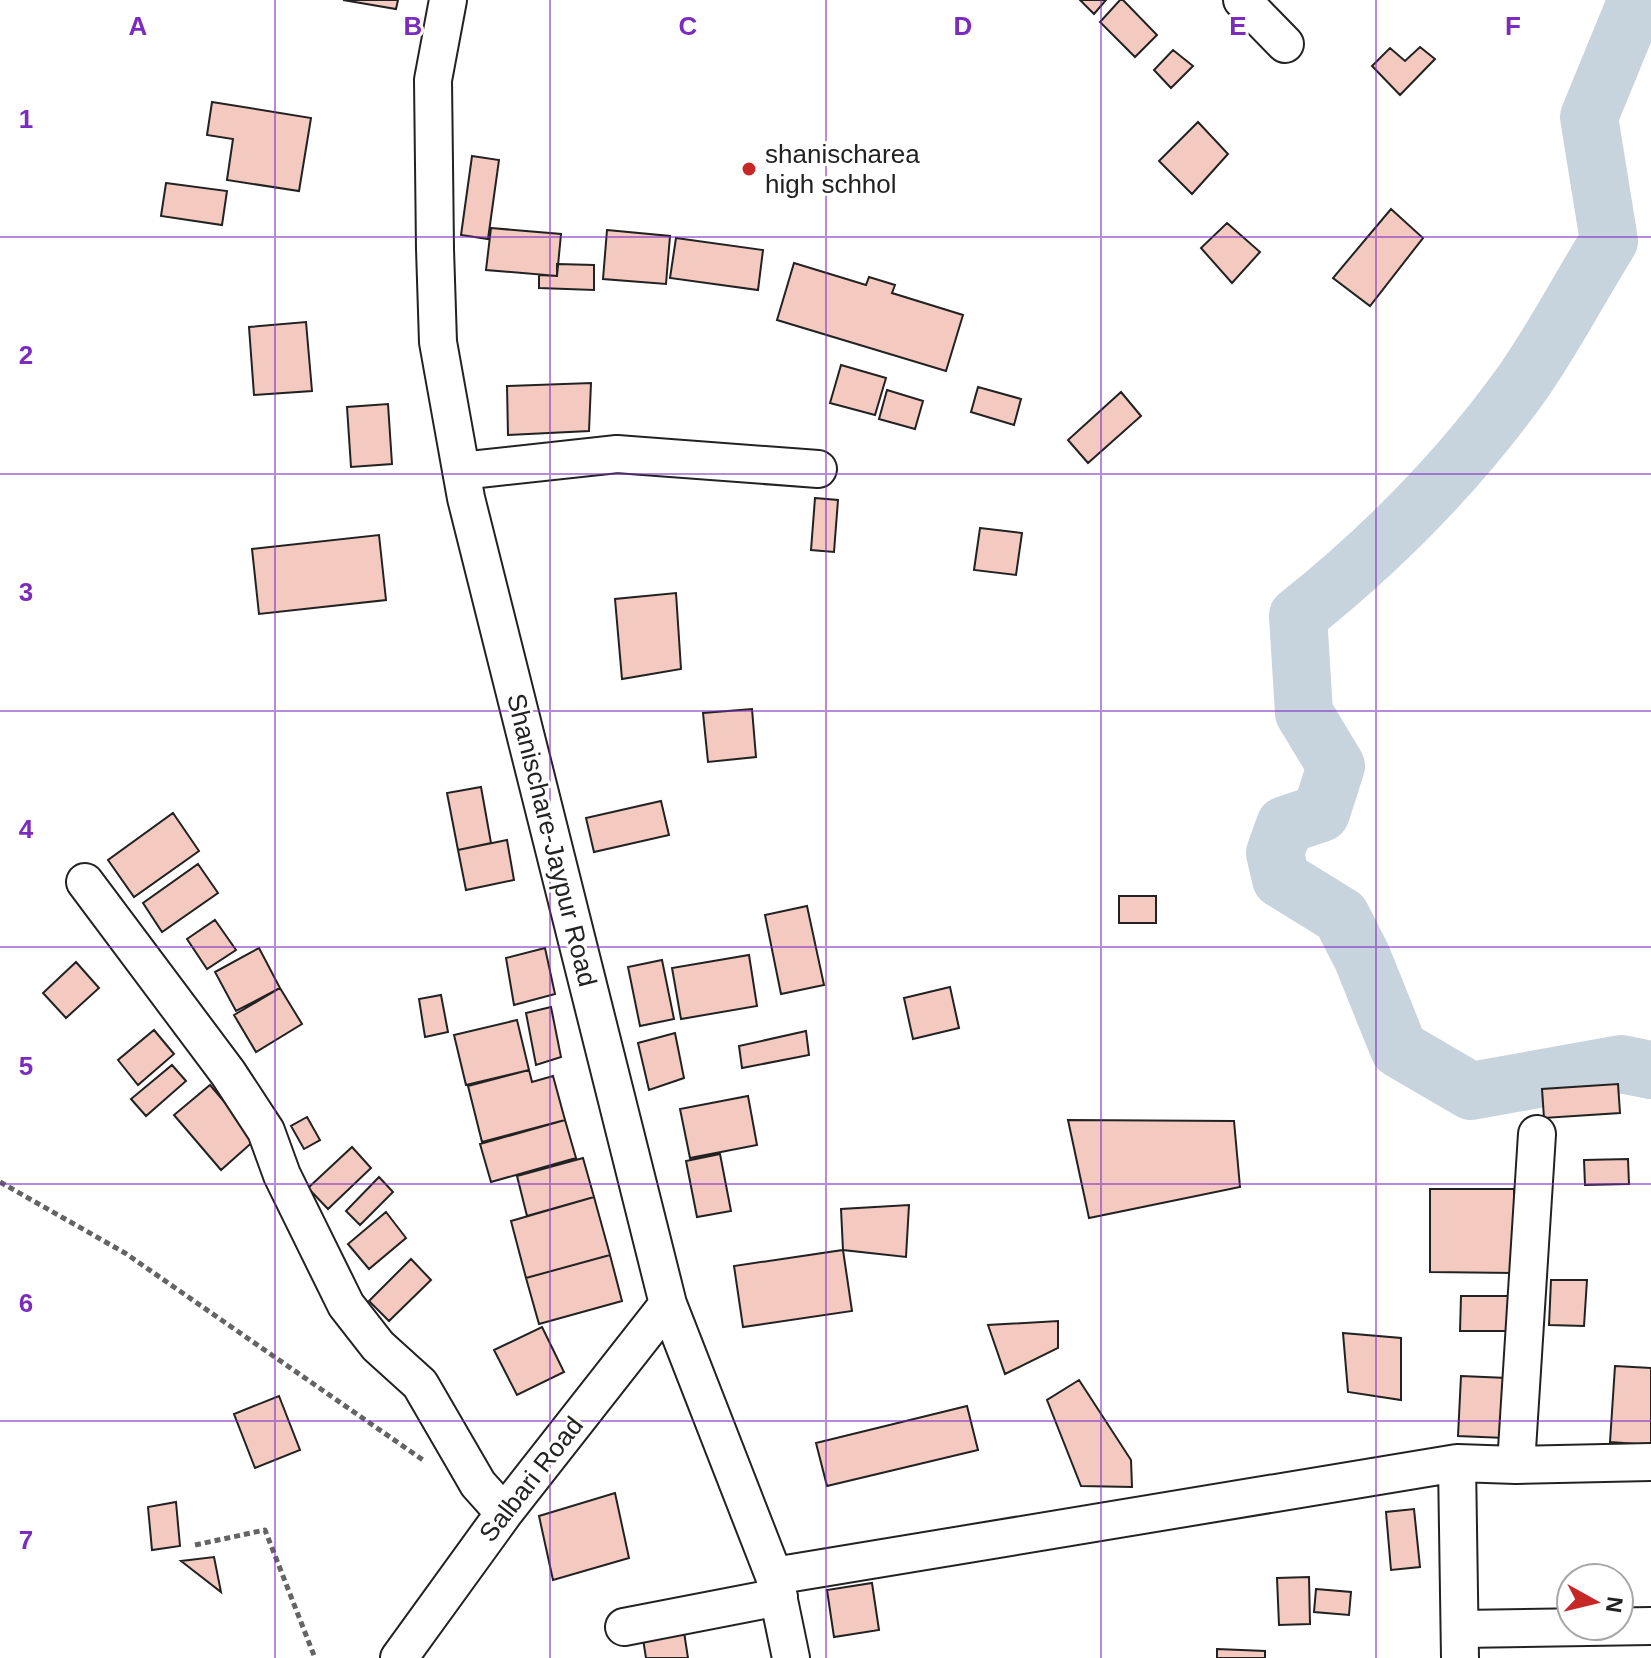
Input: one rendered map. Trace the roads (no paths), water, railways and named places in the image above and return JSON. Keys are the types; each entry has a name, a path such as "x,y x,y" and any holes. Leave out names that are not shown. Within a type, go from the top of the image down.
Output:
{"street":[{"name":"Shanischare-Jaypur Road","path":"448,0 433,80 435,249 438,342 461,471 668,1304 777,1586 791,1658"},
{"path":"1242,0 1285,44"},
{"path":"461,471 617,454 818,469"},
{"path":"85,882 228,1073 266,1131 282,1175 346,1305 378,1346 420,1384 478,1484 504,1513"},
{"path":"1516,1465 1537,1134"},
{"name":"Salbari Road","path":"399,1658 504,1513 668,1304"},
{"path":"624,1627 777,1586 1457,1463 1651,1462"},
{"path":"1457,1463 1460,1644 1651,1626"}],"waterway":[{"path":"1637,0 1589,117 1609,241 1534,365 1499,415 1418,507 1360,564 1298,616 1304,713 1336,766 1321,813 1285,825 1275,853 1281,879 1341,916 1362,957 1399,1049 1471,1091 1621,1064 1651,1070"}],"place":[{"name":"shanischarea high schhol","path":"749,169"}]}
